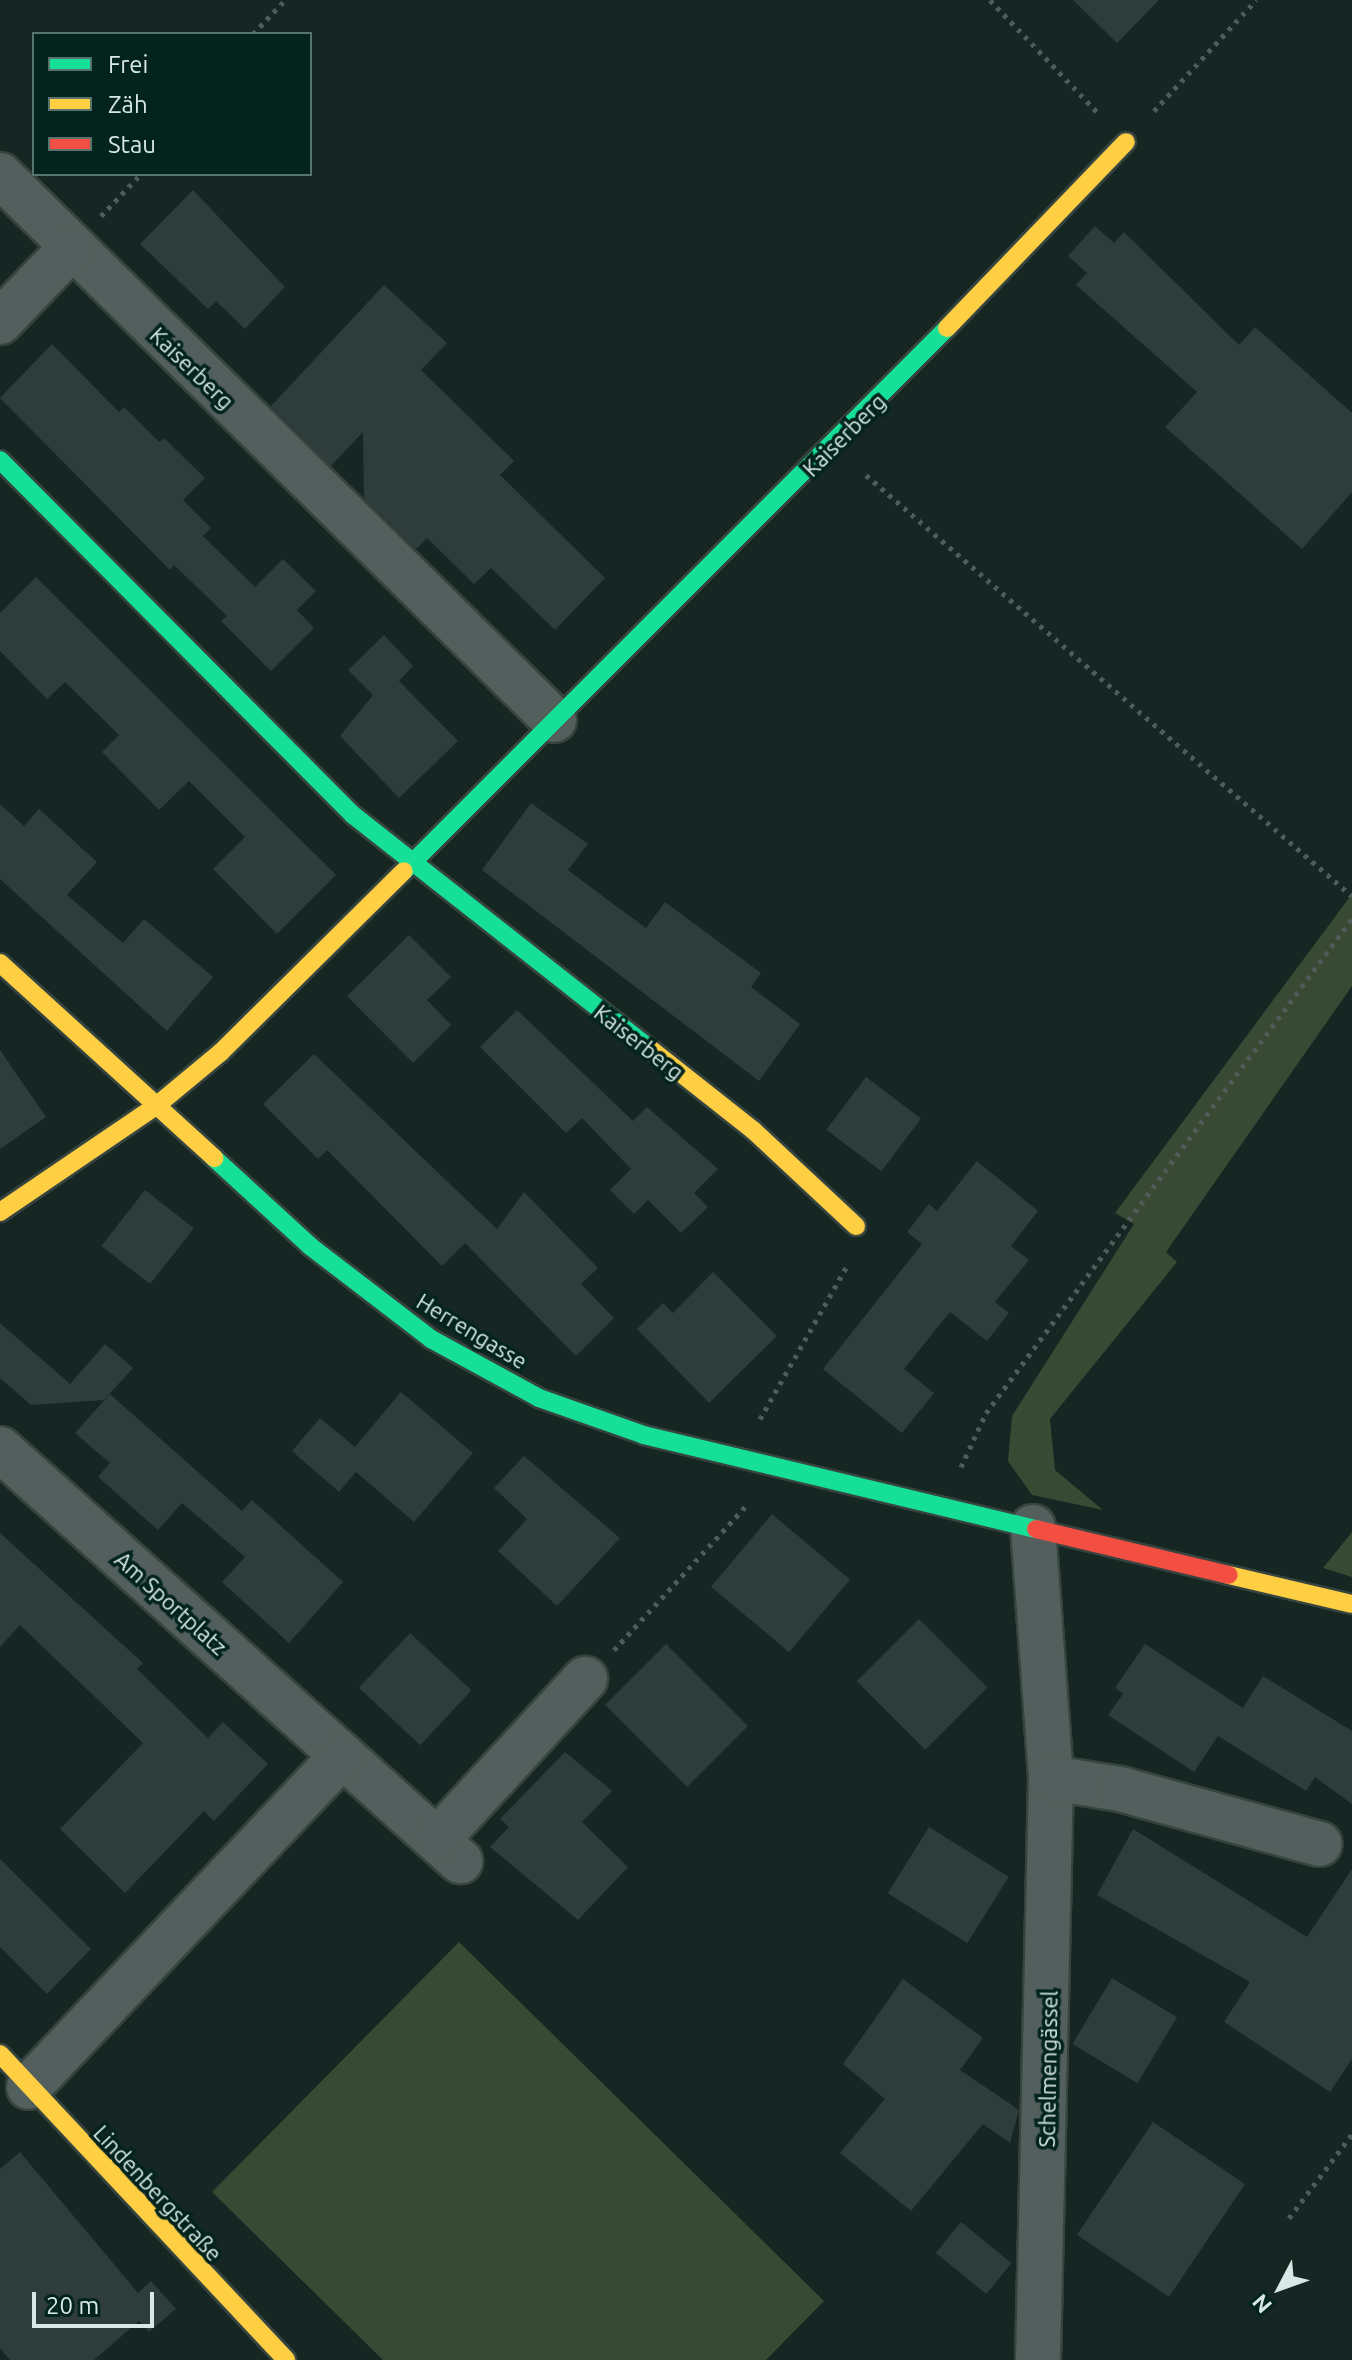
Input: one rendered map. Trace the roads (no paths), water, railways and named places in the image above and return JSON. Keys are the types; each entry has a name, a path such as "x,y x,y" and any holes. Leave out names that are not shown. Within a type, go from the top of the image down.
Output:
{"street":[{"name":"Kaiserberg","path":"0,1212 156,1106 414,869 554,720 833,447 1126,142"},
{"name":"Kaiserberg","path":"0,175 70,249 554,720"},
{"path":"0,322 70,249"},
{"name":"Kaiserberg","path":"0,460 414,869 753,1130 856,1226"},
{"name":"Herrengasse","path":"0,963 310,1246 431,1339 539,1398 737,1458 1352,1604"},
{"name":"Am Sportplatz","path":"0,1449 448,1850 585,1679"},
{"name":"Schelmengässel","path":"1033,1527 1051,1778 1038,2360"},
{"path":"29,2087 342,1756"},
{"path":"1051,1778 1120,1789 1320,1844"},
{"name":"Lindenbergstraße","path":"0,2054 286,2360"}]}
